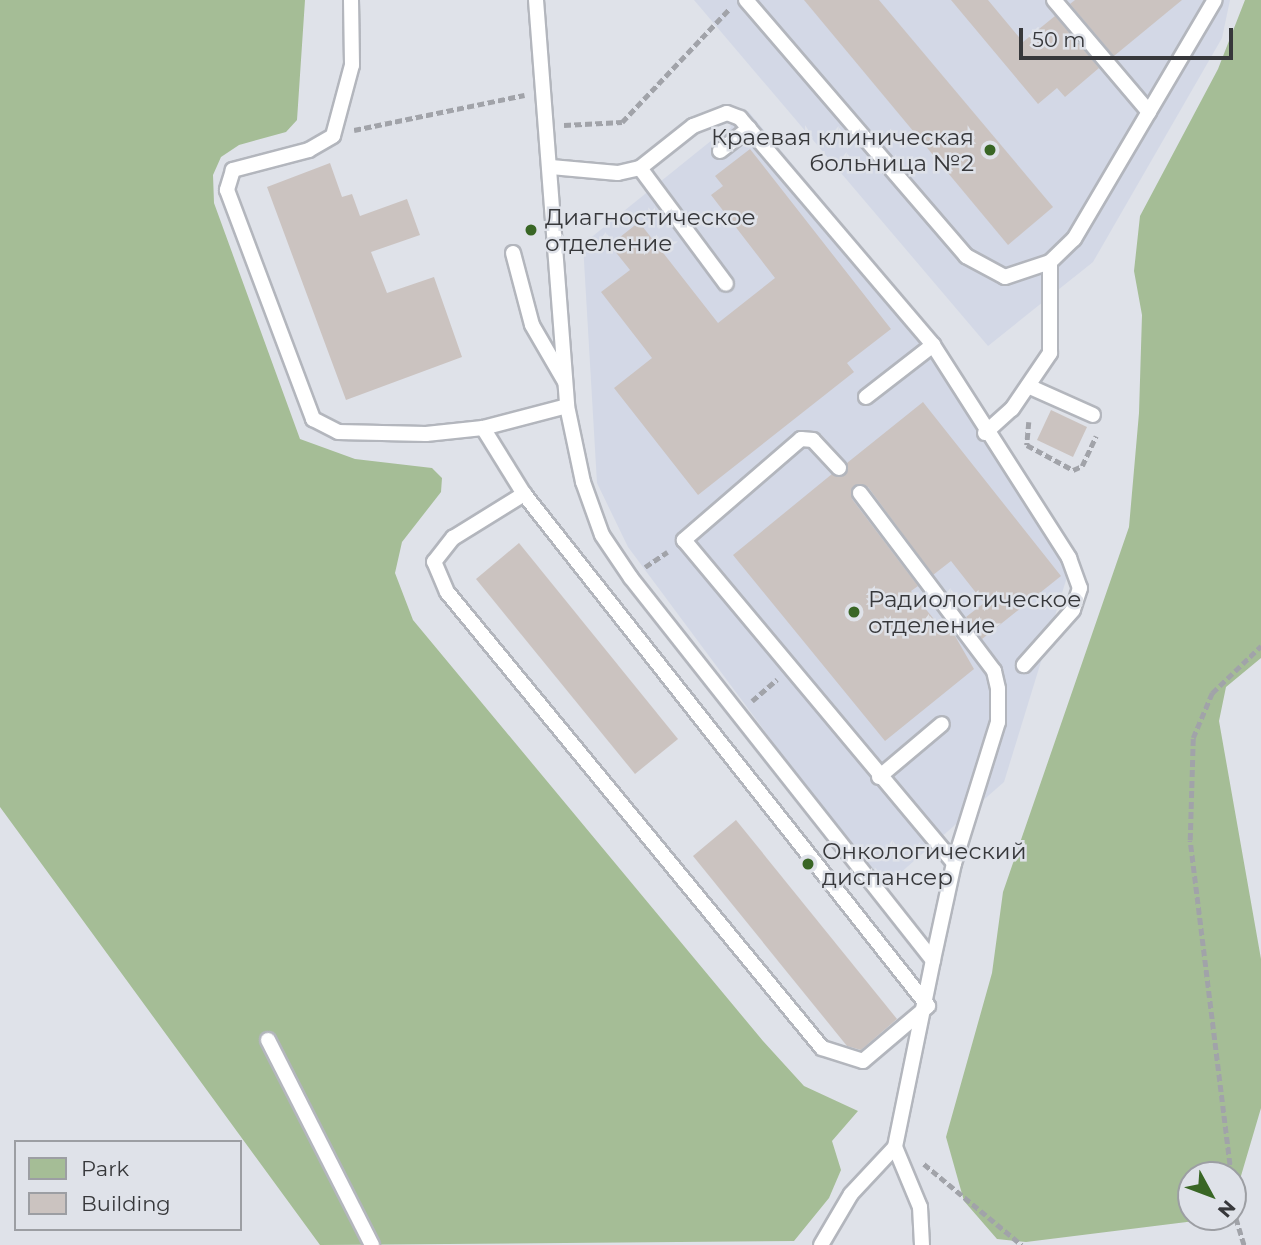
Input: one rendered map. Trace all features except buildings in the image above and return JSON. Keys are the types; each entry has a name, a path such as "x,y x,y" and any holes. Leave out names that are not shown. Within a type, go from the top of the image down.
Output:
{"lane":[{"path":"351,0 352,65 333,136 309,149 233,170 228,190 313,419 338,432 483,428 567,406"},
{"path":"536,0 548,126 567,406 592,512 631,578 933,960"},
{"path":"746,0 966,256 1005,277 1050,262 1098,205 1215,0"},
{"path":"1054,0 1149,112"},
{"path":"551,167 618,173 640,168 713,117 727,113 749,128 933,345 985,433 1048,522 1080,587 1073,610 1024,665"},
{"path":"720,151 749,128"},
{"path":"640,168 726,284"},
{"path":"513,253 532,325 565,383"},
{"path":"985,433 1035,389 1050,353 1055,328 1050,262"},
{"path":"866,397 933,345"},
{"path":"1035,389 1093,415"},
{"path":"483,428 524,494 928,1006"},
{"path":"839,468 813,440 801,439 684,540 954,863"},
{"path":"524,494 453,538 434,562 447,592 822,1048 863,1061 928,1006"},
{"path":"821,1245 851,1194 895,1147 928,1006 933,960 954,863 998,722 994,670 860,494"},
{"path":"880,776 942,724"},
{"path":"268,1040 372,1245"},
{"path":"895,1147 920,1207 922,1245"}],"path":[{"path":"548,126 622,122 738,0"},
{"path":"333,136 470,102 543,92"},
{"path":"1035,389 1024,439 1038,454 1073,470 1082,467 1102,422 1093,415"},
{"path":"631,578 684,540"},
{"path":"1229,1161 1190,840 1193,738 1212,693 1261,646"},
{"path":"738,713 790,668"},
{"path":"903,1167 933,1166 1021,1245"}],"shaded area":[{"name":"Краевая клиническая больница №2","path":"694,0 1230,0 1222,38 1093,262 988,346"},
{"path":"748,111 940,341 1074,554 1004,782 882,889 628,547 597,483 583,244"}],"green space":[{"path":"0,0 305,0 297,120 286,132 239,145 221,157 213,175 214,203 300,439 355,459 432,468 442,478 441,492 402,542 395,573 413,620 763,1041 804,1086 858,1111 832,1141 841,1170 829,1198 794,1241 320,1245 0,807"},
{"path":"1245,0 1261,0 1261,658 1226,687 1219,721 1261,959 1261,1108 1245,1161 1177,1161 1177,1223 1026,1242 997,1239 964,1201 946,1137 992,973 1003,892 1129,527 1139,413 1142,315 1134,271 1140,216 1218,69"}],"place":[{"name":"Краевая клиническая больница №2","path":"990,150"},
{"name":"Диагностическое отделение","path":"531,230"},
{"name":"Радиологическое отделение","path":"854,612"},
{"name":"Онкологический диспансер","path":"808,864"}]}
